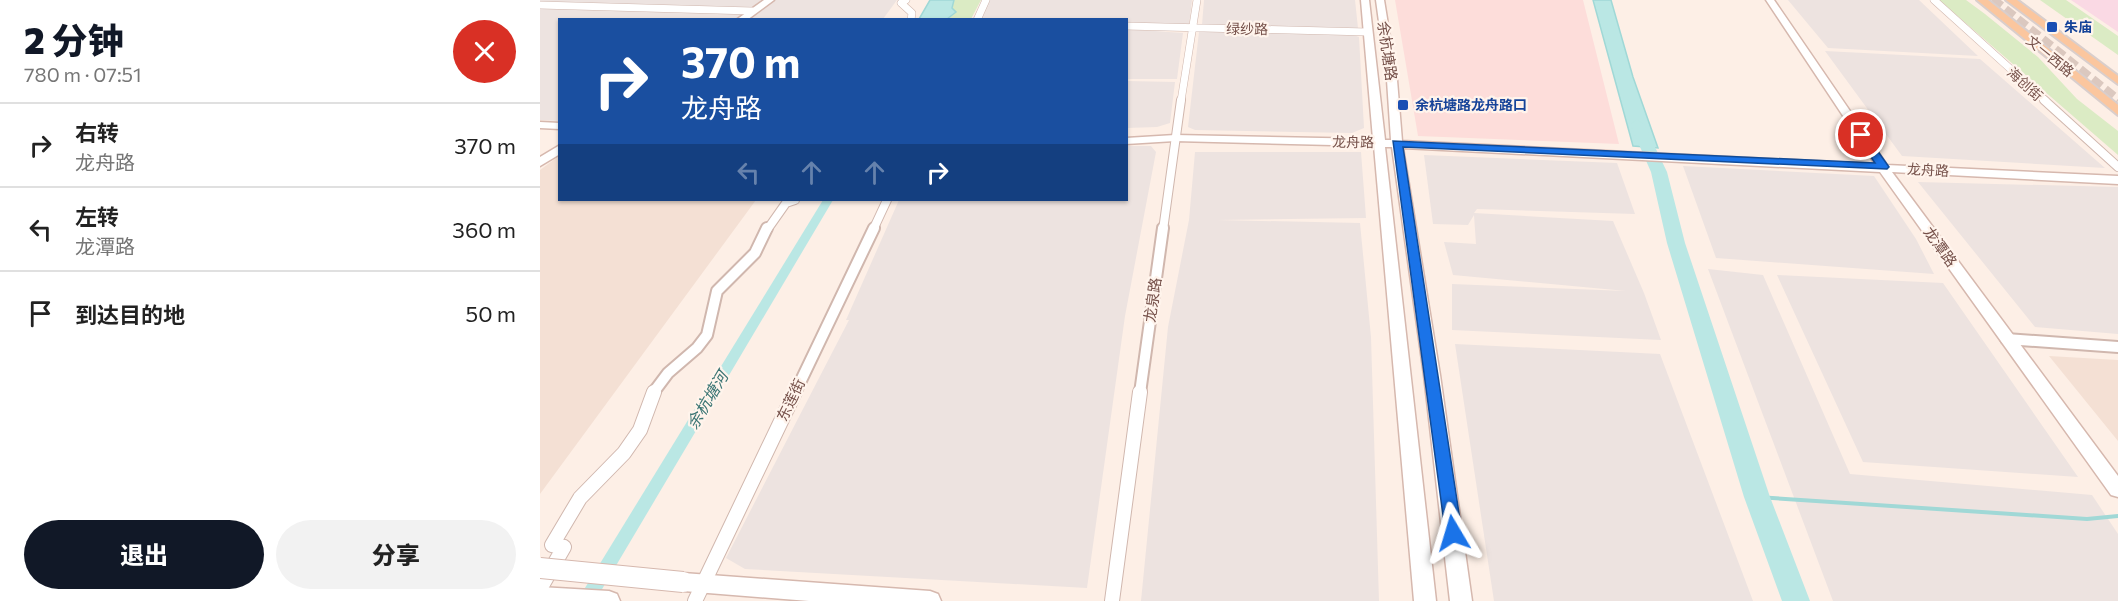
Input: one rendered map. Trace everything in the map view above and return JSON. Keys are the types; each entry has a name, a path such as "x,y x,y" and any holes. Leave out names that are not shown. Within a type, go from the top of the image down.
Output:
{"main road":[{"name":"文一西路","path":"1983,0 2118,111"},
{"path":"2009,1 2118,81"}],"street":[{"path":"743,18 770,0"},
{"path":"906,0 902,3 912,13 911,18"},
{"path":"978,18 986,0"},
{"name":"龙泉路","path":"1112,601 1197,0"},
{"name":"余杭塘路","path":"1365,0 1425,601"},
{"name":"余杭塘路","path":"1380,0 1392,80 1397,141 1432,375 1461,601"},
{"name":"龙潭路","path":"1770,0 1881,164 2118,490"},
{"name":"海创街","path":"1934,0 2118,167"},
{"path":"540,5 752,11"},
{"name":"绿纱路","path":"1128,26 1367,32"},
{"path":"540,125 558,126"},
{"path":"540,129 558,131"},
{"name":"龙舟路","path":"1128,134 1379,140 2118,175"},
{"name":"龙舟路","path":"1128,141 1176,136"},
{"path":"540,162 558,149"},
{"name":"龙舟路","path":"1881,164 2118,180"},
{"path":"540,589 564,547 552,545 580,498 624,453 640,430 654,391 668,373 697,348 707,335 717,291 755,253 771,221 786,203 792,201"},
{"name":"东莲街","path":"694,589 887,201"},
{"path":"2006,339 2118,347"},
{"path":"540,568 694,589 930,601"},
{"path":"540,596 609,601"}],"shaded area":[{"path":"540,0 897,0 884,18 558,18 558,121 540,120"},
{"path":"990,0 1192,0 1189,26 1128,25 1128,18 981,18"},
{"path":"1204,0 1355,0 1358,28 1202,25"},
{"path":"1395,0 1583,0 1619,144 1418,136"},
{"path":"1788,0 1919,0 1978,56 1828,48"},
{"path":"2071,0 2118,0 2118,32"},
{"path":"1128,29 1183,33 1177,79 1128,79"},
{"path":"1207,30 1351,34 1359,37 1364,128 1352,133 1195,130 1188,127 1199,32"},
{"path":"1825,51 1980,59 2105,168 1902,156"},
{"path":"1128,81 1175,82 1170,123 1157,127 1128,128"},
{"path":"1128,146 1151,146 1156,152 1125,316 1087,588 745,569 726,558 849,320 846,320 899,201 1128,201"},
{"path":"1195,152 1361,152 1366,218 1217,220 1360,223 1371,337 1379,601 1141,601 1168,327 1189,220"},
{"path":"1424,155 1617,163 1635,214 1477,209 1474,213 1613,221 1644,293 1661,340 1452,330 1452,284 1626,291 1453,275 1444,242 1476,244 1474,215 1468,225 1433,224"},
{"path":"558,157 558,201 755,201 540,494 540,170"},
{"path":"1683,166 1874,176 1916,239 1934,274 1716,258"},
{"path":"1918,182 2118,187 2118,334 2035,327"},
{"path":"1708,269 1763,275 1850,474 2092,495 2118,534 2118,601 1833,601"},
{"path":"1777,275 1943,283 2078,477 1863,462"},
{"path":"1455,344 1660,354 1753,601 1494,601"},
{"path":"2049,356 2118,360 2118,441"}],"green space":[{"path":"954,0 981,0 972,18 949,18 956,12 952,9"},
{"path":"1939,0 1966,0 2038,57 2077,99 2118,131 2118,155"},
{"path":"2040,0 2066,0 2118,36 2118,55"}],"water":[{"path":"930,0 954,0 952,8 956,12 948,18 920,18"},
{"path":"1593,0 1611,0 1633,77 1658,148 1633,146"}],"waterway":[{"path":"1637,124 1659,172 1676,243 1757,497 1796,601"},
{"name":"余杭塘河","path":"586,601 827,201"},
{"path":"1757,497 2087,519 2118,516"}],"tunnel":[{"path":"1992,0 2118,101"}],"place":[{"name":"朱庙","path":"2052,27"},
{"name":"余杭塘路龙舟路口","path":"1403,105"}],"route":[{"path":"1453,533 1397,144 1883,167 1861,135"}]}
